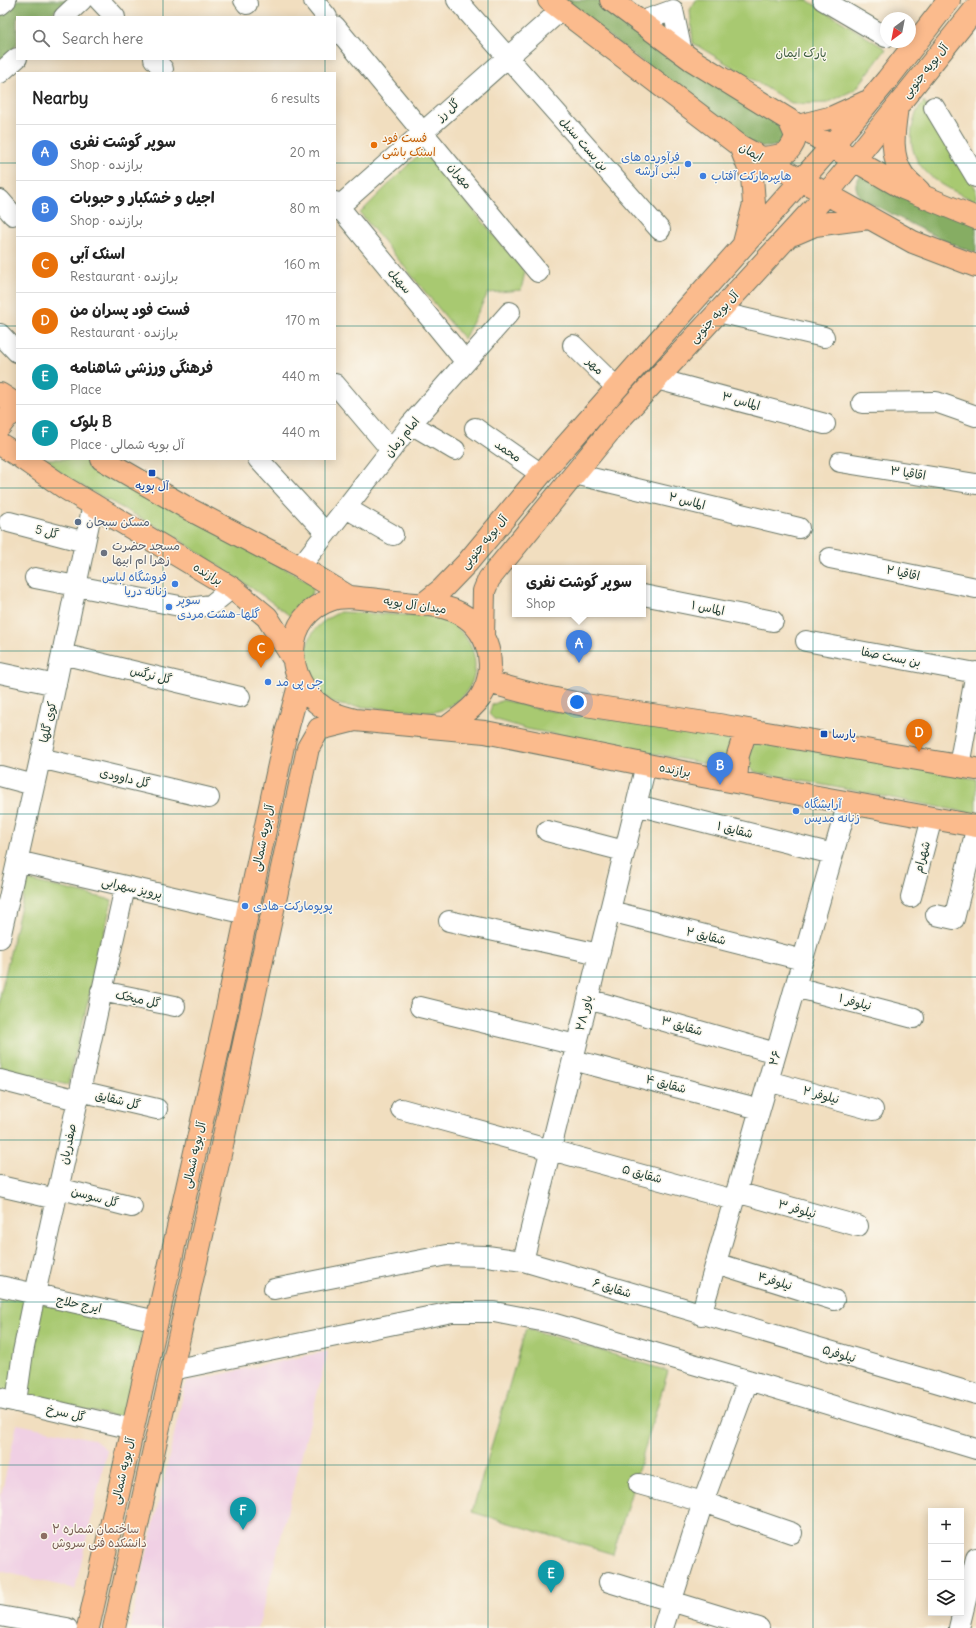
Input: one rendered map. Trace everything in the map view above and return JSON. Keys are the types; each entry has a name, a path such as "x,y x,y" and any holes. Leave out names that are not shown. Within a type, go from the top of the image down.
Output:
{"main road":[{"path":"611,0 682,52 793,123 903,188 976,218"},
{"name":"آل بویه جنوبی","path":"916,32 949,0"},
{"name":"ایمان","path":"555,5 740,146 913,242 976,266"},
{"name":"آل بویه جنوبی","path":"483,637 484,591 488,579 507,568 575,474 617,422 826,195 862,164 897,107 976,8"},
{"name":"آل بویه جنوبی","path":"422,605 442,589 467,563 541,474 832,146 869,101 900,48"},
{"path":"793,123 833,117 869,101"},
{"path":"897,107 894,137 895,154 903,174 924,196"},
{"path":"762,158 786,154 793,146 796,136 793,123"},
{"path":"740,146 752,176 754,204 743,247"},
{"path":"846,205 844,193 848,180 857,172 862,164"},
{"path":"789,236 815,225 868,218"},
{"path":"0,394 16,404"},
{"path":"0,426 7,417 16,411"},
{"path":"0,444 16,454"},
{"name":"برازنده","path":"25,460 93,504 232,588 267,617 293,658"},
{"path":"108,461 189,509 300,567 349,597"},
{"name":"میدان آل بویه","path":"349,597 422,605 446,608 463,615 478,628 487,645 490,663 488,682 480,699 446,728 355,720 335,715 323,708 306,692 300,682 293,658 294,645 297,633 303,621 322,604 334,598 349,597"},
{"name":"آل بویه شمالی","path":"88,1628 202,1122 284,741 300,682"},
{"path":"488,682 536,695 585,705 746,730 967,768"},
{"name":"آل بویه شمالی","path":"114,1628 308,748 319,729 355,720"},
{"name":"برازنده","path":"446,728 485,732 736,782 976,826"},
{"path":"736,782 738,755 746,730"},
{"path":"106,1548 131,1554"}],"street":[{"path":"0,6 6,0"},
{"path":"65,16 82,0"},
{"path":"99,0 114,16"},
{"name":"بن بست سنبل","path":"457,0 660,230"},
{"path":"824,0 880,33"},
{"path":"314,1 326,16"},
{"name":"گل رز","path":"336,206 424,132 507,57 555,5"},
{"path":"640,22 676,5 682,52"},
{"name":"مهران","path":"336,27 538,272"},
{"path":"934,107 976,177"},
{"path":"0,200 13,215"},
{"name":"سهیل","path":"336,206 465,361"},
{"name":"امام زمان","path":"300,567 411,424 465,361 510,312"},
{"path":"718,312 824,338"},
{"path":"0,334 16,351"},
{"name":"مهر","path":"573,345 617,388"},
{"name":"الماس ۳","path":"657,379 825,424"},
{"path":"336,385 390,450"},
{"path":"862,403 936,402 976,416"},
{"path":"411,424 455,450"},
{"name":"محمد","path":"475,428 541,474"},
{"path":"259,460 326,533"},
{"name":"اقاقیا ۳","path":"840,462 976,484"},
{"name":"الماس ۲","path":"575,474 799,528"},
{"name":"کوی گلها","path":"0,938 10,869 34,785 93,504"},
{"path":"346,508 393,535"},
{"name":"گل 5","path":"9,522 85,542"},
{"name":"اقاقیا ۲","path":"830,558 976,588"},
{"path":"35,578 190,608 211,605 232,588"},
{"name":"الماس ۱","path":"646,596 773,621"},
{"name":"بن بست صفا","path":"806,641 976,673"},
{"name":"گل نرگس","path":"62,654 240,697"},
{"path":"967,768 976,673"},
{"path":"0,674 56,685"},
{"name":"گل داوودی","path":"40,758 209,798"},
{"name":"باور ۲۸","path":"523,1261 646,764"},
{"path":"0,776 34,785"},
{"name":"۲۶","path":"701,1315 848,802"},
{"name":"شقایق ۱","path":"636,805 833,854"},
{"name":"شهرام","path":"911,897 932,818"},
{"path":"936,915 954,919 976,830"},
{"path":"547,831 624,851"},
{"name":"پرویز سهرابی","path":"10,869 125,886 247,914"},
{"name":"صفدریان","path":"8,1400 23,1352 125,886"},
{"name":"شقایق ۲","path":"610,911 803,960"},
{"path":"448,921 599,954"},
{"name":"نیلوفر ۱","path":"795,987 914,1018"},
{"name":"گل میخک","path":"101,991 175,1006"},
{"name":"شقایق ۳","path":"588,999 776,1053"},
{"name":"شقایق ۴","path":"420,1007 760,1109"},
{"name":"گل شقایق","path":"0,1080 79,1096 156,1109"},
{"name":"نیلوفر ۲","path":"768,1081 873,1110"},
{"name":"شقایق ۵","path":"401,1109 735,1196"},
{"path":"202,1122 225,1130"},
{"name":"گل سوسن","path":"0,1186 57,1193 132,1207"},
{"name":"نیلوفر ۳","path":"735,1196 858,1226"},
{"name":"شقایق ۶","path":"274,1288 447,1255 487,1256 523,1261 701,1315"},
{"name":"نیلوفر۴","path":"716,1263 834,1300"},
{"name":"ایرج حلاج","path":"0,1286 157,1321"},
{"path":"172,1370 452,1312 494,1312 552,1323 976,1449"},
{"name":"نیلوفر۵","path":"701,1315 976,1394"},
{"path":"663,1628 703,1502 748,1380"},
{"name":"گل سرخ","path":"8,1400 133,1429"},
{"path":"639,1484 703,1502 792,1533"},
{"path":"959,1628 972,1590 976,1558"},
{"path":"609,1582 759,1628"},
{"path":"0,1616 67,1628"}],"shaded area":[{"path":"328,1351 258,1628 130,1628 186,1382"},
{"name":"ساختمان شماره ۲ دانشکده فنی سروش","path":"17,1424 93,1439 107,1450 75,1589 0,1571 0,1500"}],"green space":[{"path":"17,0 67,0 49,16 16,16 16,46 0,61 0,15"},
{"path":"562,0 598,0 674,57 776,120 789,139 771,147 757,145 744,140"},
{"name":"پارک ایمان","path":"696,0 807,0 880,45 880,48 886,49 856,89 827,103 793,104 693,43 690,10"},
{"path":"924,101 976,189 976,201 949,189 937,181 918,162 913,150 911,136 915,115"},
{"path":"423,150 525,272 521,290 488,293 464,339 360,213"},
{"path":"864,172 976,223 976,253 947,242 860,198 856,184 858,178"},
{"path":"42,460 90,460 119,478 315,585 307,604 293,618 259,593 174,536 78,484"},
{"path":"340,612 425,615 445,620 457,628 465,637 471,648 475,660 475,672 471,683 464,694 454,703 444,709 433,712 347,706 333,702 325,697 313,684 309,677 305,660 310,637 317,627 327,619"},
{"path":"503,700 539,709 728,736 732,750 730,760 717,766 527,729 494,719 489,714 492,705"},
{"path":"756,740 976,779 976,814 755,772 747,765 749,751"},
{"path":"27,880 112,900 68,1085 0,1069 0,996"},
{"path":"0,1293 144,1328 124,1418 0,1392"},
{"path":"526,1328 668,1371 613,1554 472,1512"}],"place":[{"name":"فست فود اسنک باشی","path":"374,145"},
{"name":"فرآورده های لبنی آرشه","path":"688,164"},
{"name":"هایپرمارکت آفتاب","path":"703,176"},
{"name":"آل بویه","path":"152,473"},
{"name":"مسکن سبحان","path":"78,522"},
{"name":"مسجد حضرت زهرا ام ابیها","path":"104,553"},
{"name":"فروشگاه لباس زنانه دریا","path":"175,584"},
{"name":"سوپر گلها-هشت مردی","path":"169,607"},
{"name":"سوپر گوشت نفری","path":"579,663"},
{"name":"اسنک آبی","path":"261,668"},
{"name":"جی پی مد","path":"268,682"},
{"name":"پارسا","path":"824,734"},
{"name":"فست فود پسران من","path":"919,752"},
{"name":"اجیل و خشکبار و حبوبات","path":"720,785"},
{"name":"آرایشگاه زنانه مدیس","path":"796,811"},
{"name":"پوپومارکت-هادی","path":"245,906"},
{"name":"بلوک B","path":"243,1530"},
{"name":"ساختمان شماره ۲ دانشکده فنی سروش","path":"44,1536"},
{"name":"فرهنگی ورزشی شاهنامه","path":"551,1593"}]}
